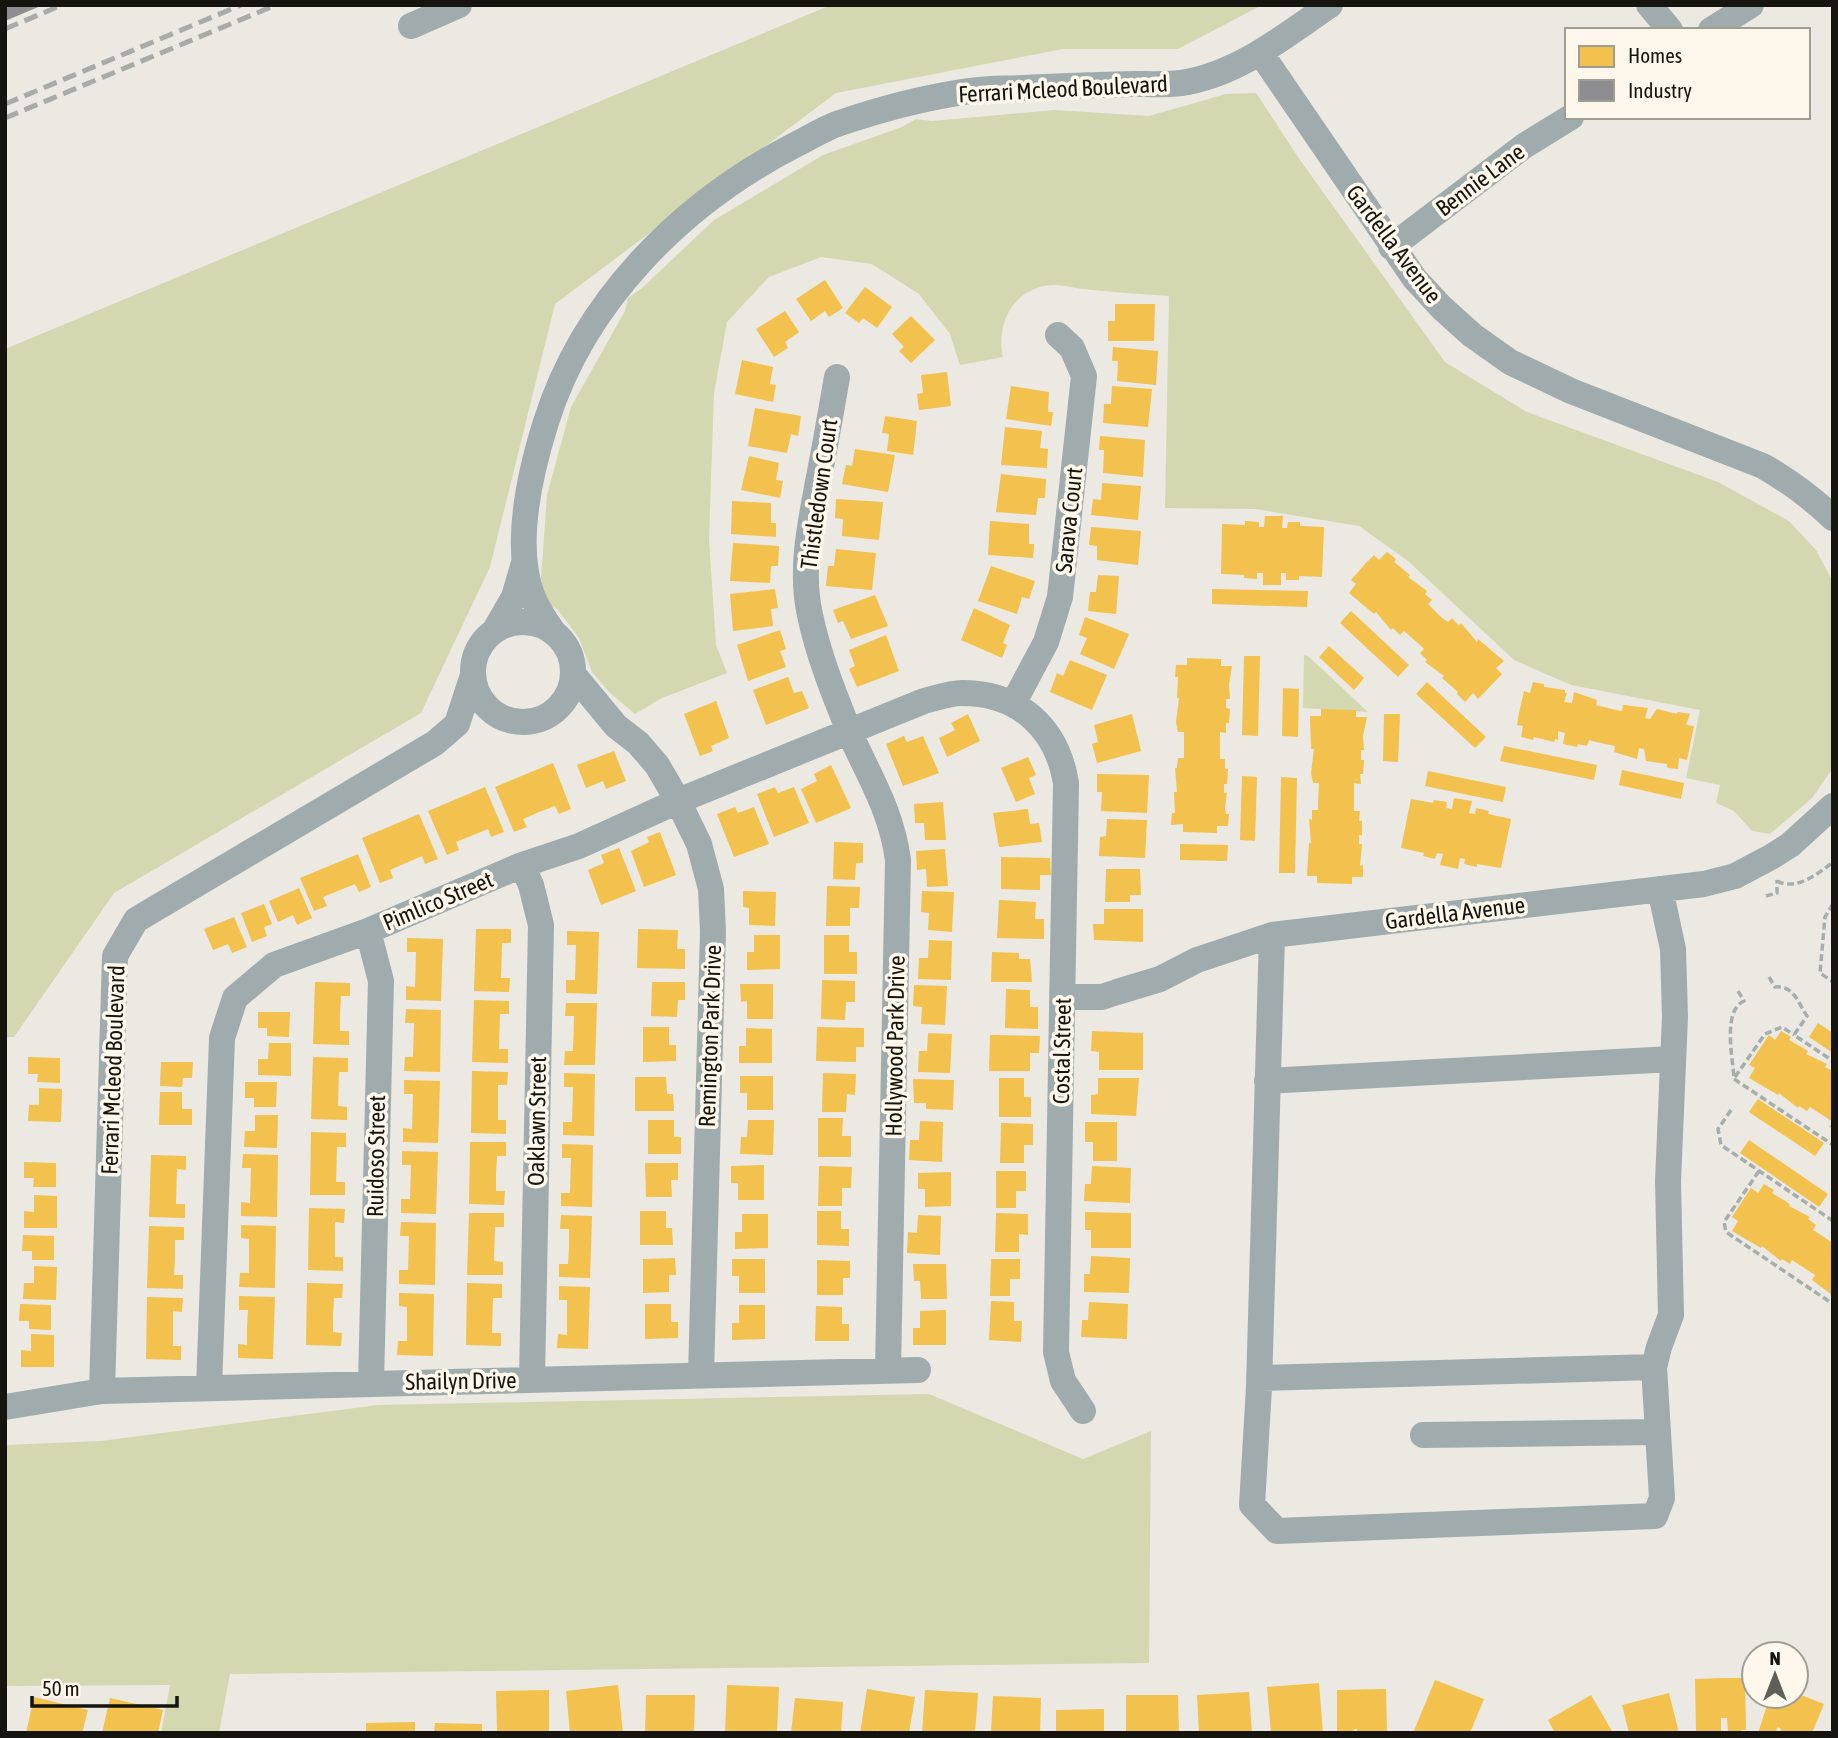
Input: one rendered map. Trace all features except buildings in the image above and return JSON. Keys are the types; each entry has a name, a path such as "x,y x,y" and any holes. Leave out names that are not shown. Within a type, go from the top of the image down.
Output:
{"street":[{"path":"411,26 459,5"},
{"name":"Ferrari Mcleod Boulevard","path":"552,631 531,593 524,562 524,528 538,446 552,402 574,354 601,308 633,269 686,219 732,182 772,157 838,124 972,90 1181,83 1217,72 1260,52 1330,5"},
{"path":"1649,5 1668,28"},
{"path":"1714,28 1751,5"},
{"name":"Gardella Avenue","path":"1260,52 1391,247 1442,309 1472,335 1510,362 1571,391 1763,466 1790,481 1833,518"},
{"name":"Bennie Lane","path":"1391,247 1524,146 1568,119"},
{"name":"Sarava Court","path":"1013,705 1053,626 1066,559 1084,376 1072,348 1058,335"},
{"name":"Thistledown Court","path":"838,377 807,545 806,584 816,638 849,731"},
{"path":"501,718 457,724 479,647 495,630 514,597 524,562"},
{"path":"472,678 477,695 487,708 501,718 517,722 534,721 549,715 566,697 573,674 571,657 552,631 537,623 520,621 495,630"},
{"name":"Remington Park Drive","path":"573,674 616,726 638,743 657,765 699,844 711,889 713,931 701,1375"},
{"name":"Pimlico Street","path":"209,1387 222,1038 235,998 274,965 368,931 522,865 579,846 678,801 924,701 960,693 991,696 1013,705"},
{"name":"Costal Street","path":"1013,705 1032,717 1054,743 1062,761 1066,783 1056,1352 1063,1381 1083,1411"},
{"name":"Remington Park Drive","path":"549,715 576,716 616,726"},
{"name":"Ferrari Mcleod Boulevard","path":"102,1391 116,956 136,920 435,743 457,724"},
{"name":"Hollywood Park Drive","path":"849,731 886,807 894,832 898,860 888,1370"},
{"name":"Gardella Avenue","path":"1063,997 1102,997 1160,979 1208,956 1272,935 1704,884 1735,876 1790,845 1833,806"},
{"name":"Oaklawn Street","path":"522,865 531,885 541,925 532,1379"},
{"path":"1272,935 1259,1378 1252,1505 1277,1531 1655,1516 1662,1498 1654,1367 1671,1315 1668,1181 1675,1017 1673,950 1660,889"},
{"name":"Ruidoso Street","path":"368,931 381,981 371,1383"},
{"path":"1267,1081 1672,1059"},
{"path":"1259,1378 1654,1367"},
{"name":"Shailyn Drive","path":"5,1407 102,1391 918,1370"},
{"path":"1423,1435 1658,1432"}],"path":[{"path":"1777,881 1786,886 1797,884 1833,862"},
{"path":"1833,904 1825,917 1820,973 1833,982"},
{"path":"1769,977 1775,987 1782,986 1793,993 1807,1016 1794,1035"},
{"path":"1734,1079 1730,1020 1735,1007 1744,1001 1738,990"},
{"path":"1734,1079 1765,1034 1782,1027 1833,1061"},
{"path":"1734,1079 1833,1144"},
{"path":"1731,1111 1718,1129 1721,1145 1833,1220"},
{"path":"1759,1171 1724,1222 1726,1232 1833,1304"}],"green space":[{"path":"831,5 1262,5 1178,49 1063,49 836,93 555,304 490,567 421,713 114,893 14,1037 5,1037 5,349"},
{"path":"1256,93 1300,160 1445,362 1527,412 1718,482 1789,521 1816,550 1833,582 1833,768 1812,798 1770,834 1752,831 1734,811 1716,803 1720,785 1686,778 1700,710 1571,685 1514,660 1408,561 1359,526 1255,509 1165,508 1169,296 1059,285 1044,286 1023,296 1008,312 1002,334 1003,357 960,365 950,334 919,294 872,264 821,257 769,277 727,322 714,393 709,539 716,645 727,673 662,698 635,714 610,693 592,672 579,638 557,609 548,604 541,579 547,495 571,407 625,311 628,298 714,220 823,155 902,127 916,119 932,121 1055,110 1149,116 1226,94"},
{"path":"1304,655 1308,656 1368,712 1303,708"},
{"path":"929,1394 1083,1459 1151,1431 1149,1663 230,1674 219,1733 161,1733 170,1685 5,1686 5,1445 101,1441 378,1405"}],"railway":[{"path":"5,29 62,5"},
{"path":"5,104 241,5"},
{"path":"5,118 276,5"}]}
